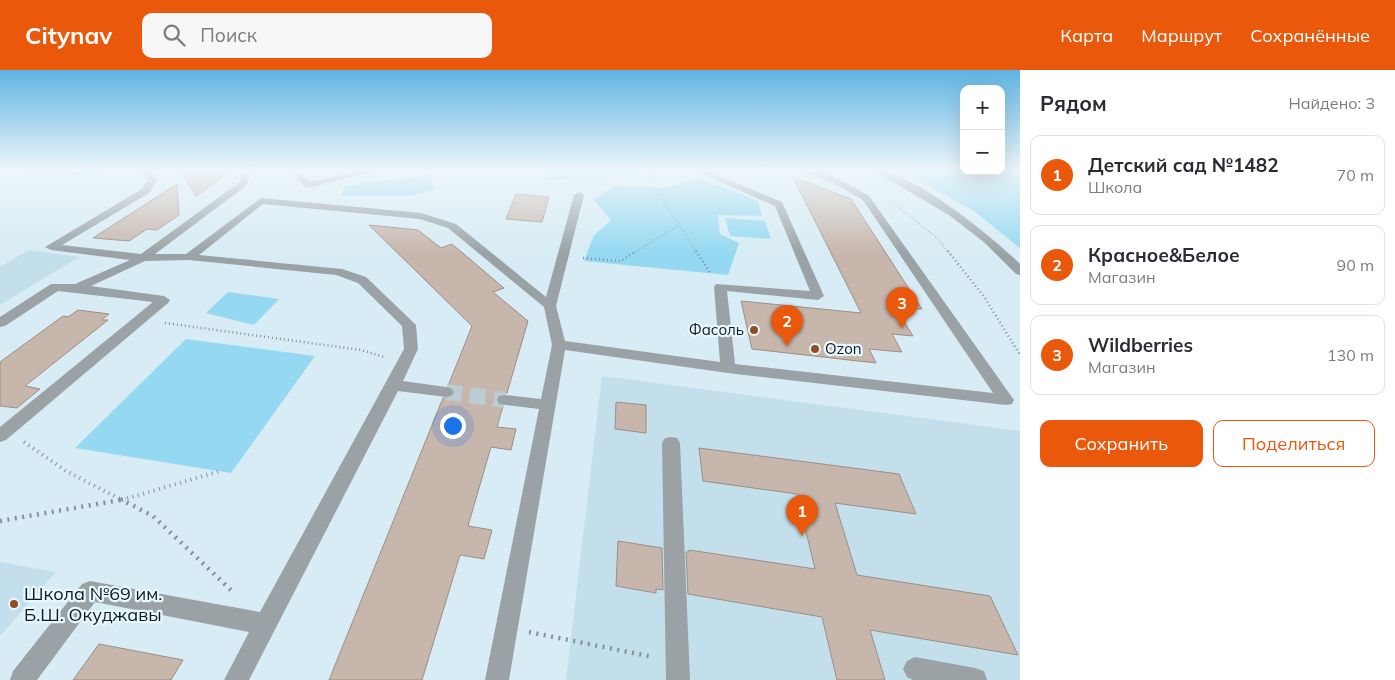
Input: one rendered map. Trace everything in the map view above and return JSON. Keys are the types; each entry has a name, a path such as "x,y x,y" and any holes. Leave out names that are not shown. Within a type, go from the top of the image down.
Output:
{"street":[{"path":"135,197 52,247 143,258 189,257 338,272 362,280 409,325 411,348 393,385 236,680"},
{"path":"76,288 143,258 225,197"},
{"path":"298,205 302,197"},
{"path":"497,680 559,345 550,306 578,197"},
{"path":"728,368 720,287 818,296 779,204 763,197"},
{"path":"865,197 1013,401"},
{"path":"929,197 984,237 1020,271"},
{"path":"189,257 261,201 421,216 452,226 550,306"},
{"path":"0,323 55,287 164,300 4,434"},
{"path":"559,345 728,368 1013,401"},
{"path":"393,385 446,392"},
{"path":"505,400 549,405"},
{"path":"671,443 678,671"},
{"path":"22,680 90,591 266,624"},
{"path":"914,669 975,680"}],"path":[{"path":"661,197 720,287"},
{"path":"890,200 938,239 985,298 1020,354"},
{"path":"563,256 621,261 679,225"},
{"path":"140,320 361,350 404,362"},
{"path":"4,434 66,471 153,516 238,597"},
{"path":"0,521 122,500 220,471"},
{"path":"507,628 678,671"}],"shaded area":[{"path":"598,197 749,197 758,201 762,216 718,215 720,234 739,243 728,275 584,261 594,235 611,220 594,200"},
{"path":"949,197 1020,197 1020,248 974,211"},
{"path":"725,218 765,221 771,239 730,236"},
{"path":"29,250 79,257 0,305 0,267"},
{"path":"228,292 279,299 254,325 206,313"},
{"path":"186,339 315,356 231,473 75,448"},
{"path":"602,376 1020,431 1020,680 566,680"},
{"name":"Школа №69 им. Б.Ш. Окуджавы","path":"0,562 56,572 0,636"}],"building":[{"path":"156,197 178,197 179,215 157,230 147,229 129,241 93,238"},
{"path":"515,197 549,197 542,222 506,219"},
{"path":"803,197 851,199 922,309 905,308 910,316 900,315 913,336 892,334 902,352 869,349 876,363 752,349 741,301 861,313"},
{"path":"369,225 418,230 441,248 452,244 504,288 493,292 528,321 507,393 499,394 495,399 497,405 503,406 497,427 516,429 511,450 491,447 468,526 492,530 484,559 460,555 422,680 329,680 443,398 451,398 456,393 452,387 448,386 472,326"},
{"path":"78,310 109,314 102,320 108,320 25,386 40,389 17,408 0,406 0,362 63,316 68,317"},
{"path":"616,402 646,405 646,433 615,429"},
{"path":"699,448 899,474 916,514 835,503 857,575 990,596 1018,655 870,630 885,680 837,680 822,617 688,594 686,552 689,552 689,550 815,569 797,494 703,481"},
{"path":"618,541 662,548 663,590 656,589 656,593 616,586"},
{"path":"99,644 183,660 171,680 73,680"}],"tunnel":[{"path":"446,392 505,400"}],"place":[{"name":"Wildberries","path":"902,328"},
{"name":"Фасоль","path":"754,330"},
{"name":"Красное&Белое","path":"787,346"},
{"name":"Ozon","path":"815,349"},
{"name":"Детский сад №1482","path":"802,536"},
{"name":"Школа №69 им. Б.Ш. Окуджавы","path":"14,604"}]}
